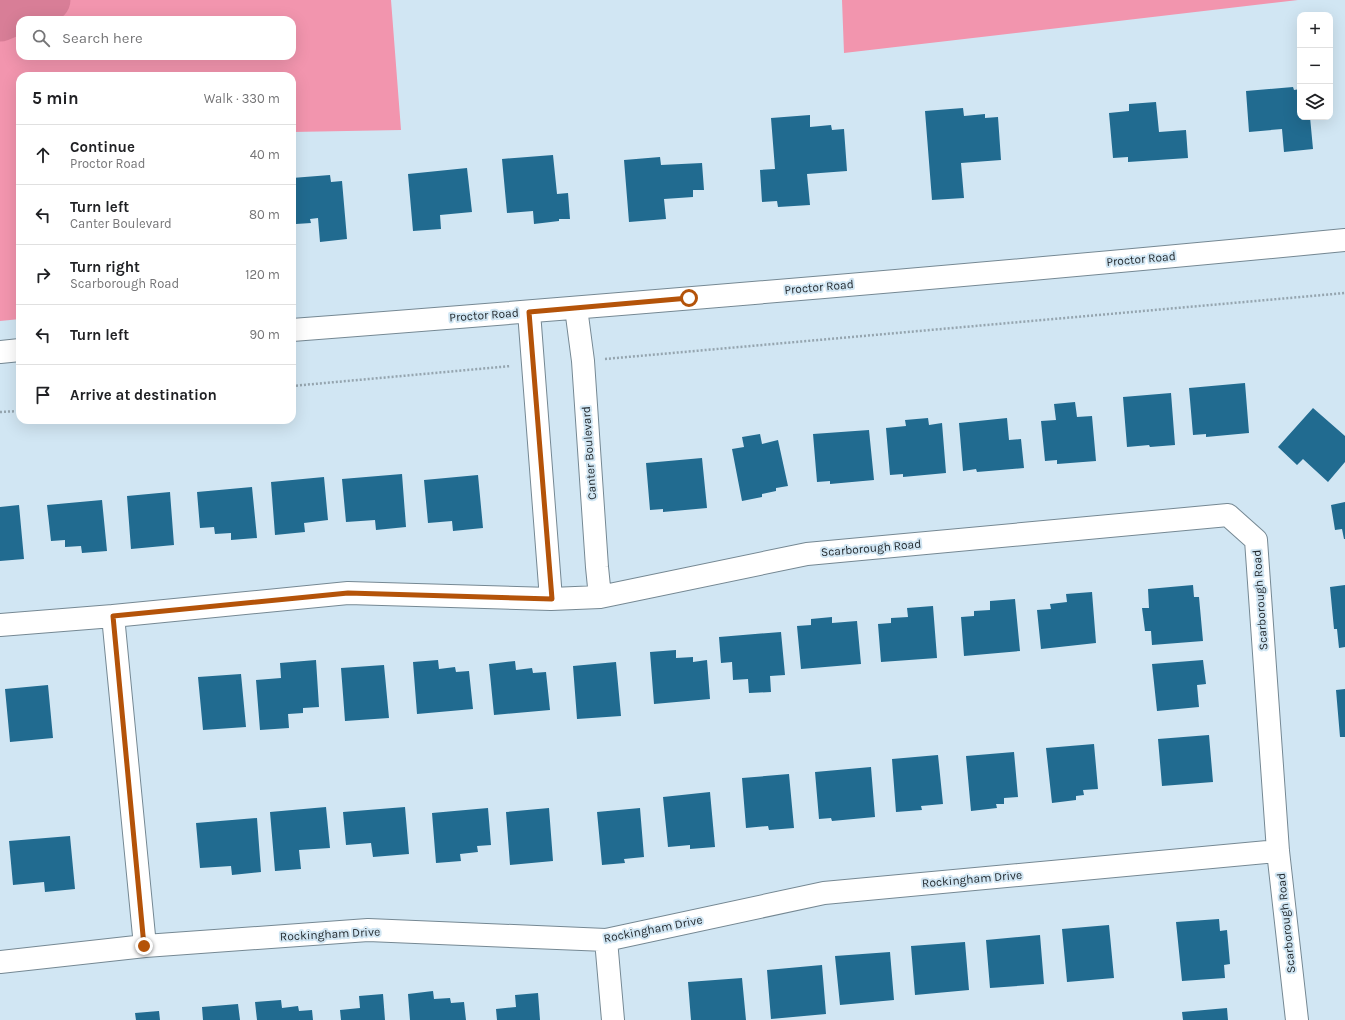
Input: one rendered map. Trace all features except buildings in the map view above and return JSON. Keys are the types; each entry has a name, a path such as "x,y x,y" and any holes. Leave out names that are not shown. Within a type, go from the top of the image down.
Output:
{"street":[{"name":"Proctor Road","path":"296,330 576,308 1217,253 1345,240"},
{"name":"Canter Boulevard","path":"576,308 583,361 600,597"},
{"path":"529,312 552,599"},
{"path":"0,352 16,350"},
{"name":"Scarborough Road","path":"0,625 113,616 348,593 552,599 600,597 807,554 1228,515 1256,540 1278,851 1297,1020"},
{"path":"113,616 144,946"},
{"name":"Rockingham Drive","path":"0,962 144,946 368,930 606,940 824,893 1278,851"},
{"path":"606,940 613,1020"}],"path":[{"path":"583,361 1345,293"},
{"path":"296,386 534,364"},
{"path":"0,412 16,411"}],"shaded area":[{"path":"0,0 391,0 401,130 296,132 296,72 16,72 16,319 0,321"},
{"path":"842,0 1298,0 844,53"}],"waterway":[{"path":"0,20 49,0"}],"route":[{"path":"144,946 113,616 348,593 552,599 529,312 689,298"}]}
